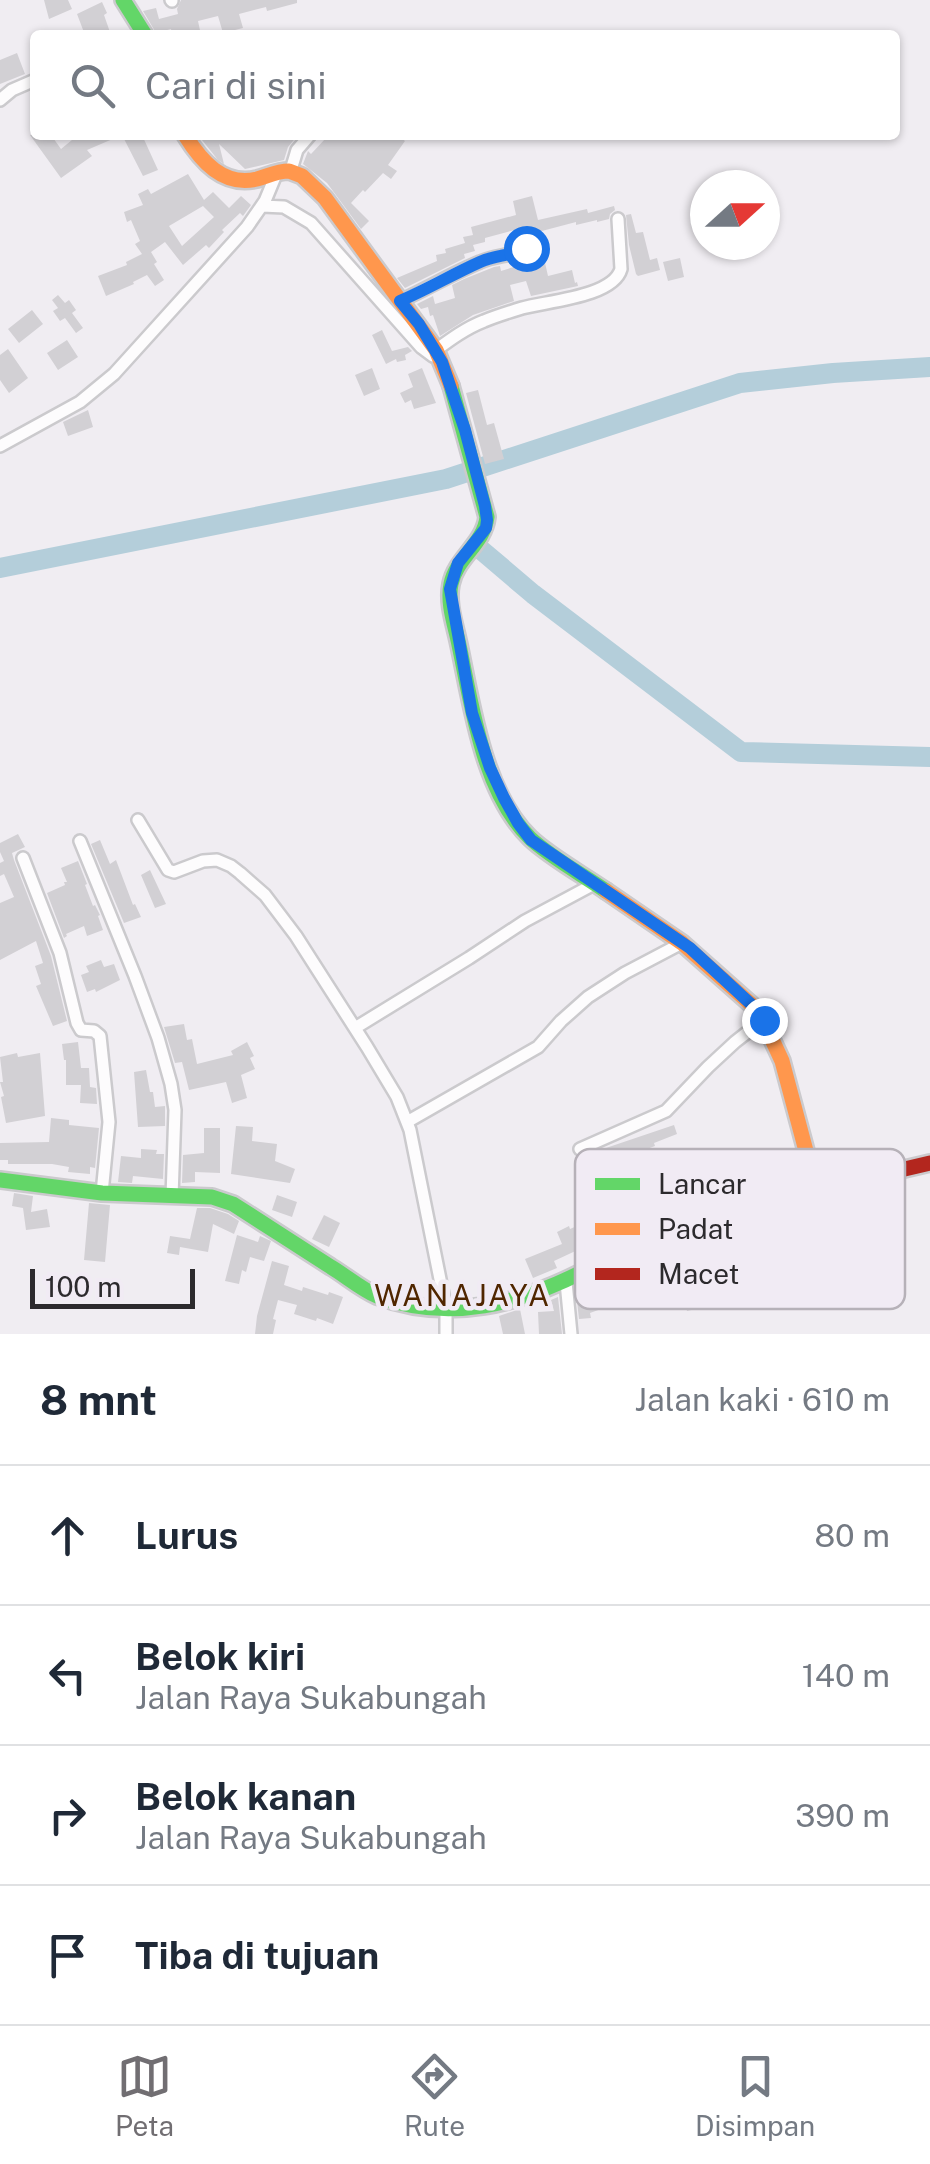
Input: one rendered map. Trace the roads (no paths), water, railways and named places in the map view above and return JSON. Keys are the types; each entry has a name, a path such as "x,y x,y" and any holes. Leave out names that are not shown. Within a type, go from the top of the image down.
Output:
{"street":[{"path":"122,0 142,30"},
{"path":"0,100 30,82"},
{"path":"189,140 207,166 224,176 244,181 284,171 309,182 437,352 465,430 485,506 486,528 458,563 450,589 472,713 504,798 524,833 682,943 753,1006 764,1020 782,1062 805,1149"},
{"path":"0,446 80,402 114,374 248,227 306,140"},
{"path":"262,206 284,207 311,223 433,356 479,322 612,282 620,276 622,268 618,220"},
{"path":"400,301 478,262 526,248"},
{"path":"138,820 168,870 174,872 217,860 231,866 265,894 296,936 397,1098 407,1122 446,1309 446,1334"},
{"path":"80,841 135,976 171,1084 175,1110 172,1197"},
{"path":"23,858 60,953 77,1023 81,1030 100,1036 108,1122 102,1193"},
{"path":"355,1028 526,920 596,883"},
{"path":"407,1122 538,1047 588,997 682,943"},
{"path":"580,1149 666,1111 708,1067 764,1020"},
{"path":"905,1169 930,1163"},
{"path":"0,1180 102,1193 212,1197 233,1204 375,1294 410,1304 446,1309 489,1306 525,1298 575,1277"},
{"path":"566,1282 570,1334"}],"waterway":[{"path":"0,568 446,479 740,383 930,367"},
{"path":"480,549 741,752 930,757"}],"district":[{"name":"WANAJAYA","path":"463,1295"}]}
